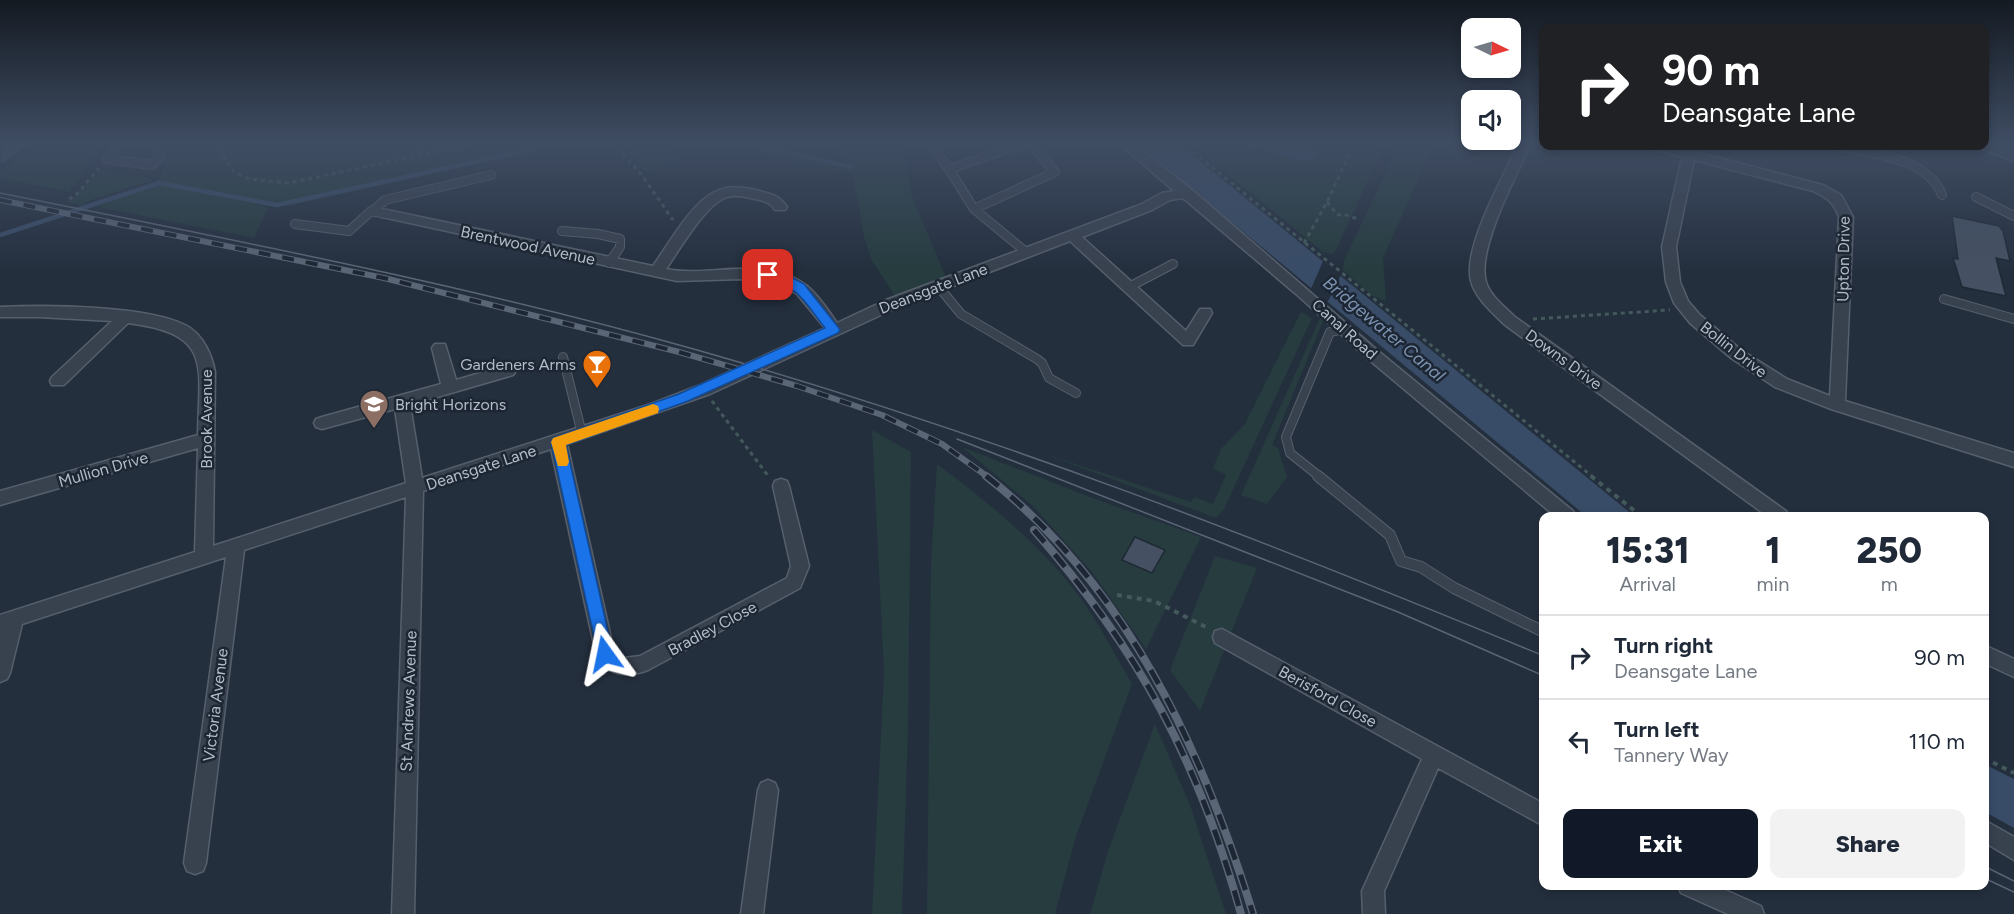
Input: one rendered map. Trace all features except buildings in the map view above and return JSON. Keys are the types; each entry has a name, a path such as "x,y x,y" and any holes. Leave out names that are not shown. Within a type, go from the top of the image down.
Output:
{"street":[{"name":"Canal Road","path":"1176,185 1562,512"},
{"name":"Downs Drive","path":"1507,185 1478,251 1476,263 1478,282 1490,301 1510,321 1774,512"},
{"name":"Bollin Drive","path":"1682,185 1669,247 1672,282 1685,309 1736,354 1762,373 1802,392 2014,460"},
{"name":"Upton Drive","path":"1807,185 1836,196 1841,202 1846,217 1837,405"},
{"path":"656,272 714,198 731,192 745,192 768,197 776,201 780,207"},
{"name":"Deansgate Lane","path":"7,621 558,442 704,390 834,330 938,286 1147,207 1167,196 1187,194"},
{"path":"386,214 411,205"},
{"name":"Brentwood Avenue","path":"386,214 677,276 704,278 756,274 781,278 803,290 834,330"},
{"path":"1071,234 1188,341 1205,313"},
{"name":"Brook Avenue","path":"0,312 24,311 156,321 174,327 187,335 200,351 207,372 204,556"},
{"path":"58,381 124,318"},
{"path":"440,348 450,388"},
{"path":"322,423 508,371"},
{"name":"St Andrews Avenue","path":"402,401 415,488 403,914"},
{"name":"Mullion Drive","path":"0,498 207,439"},
{"name":"Bradley Close","path":"558,442 605,654 615,665 622,667 647,662 794,583 800,566 781,486"},
{"name":"Victoria Avenue","path":"195,863 236,546"},
{"path":"0,673 7,621"},
{"name":"Berisford Close","path":"1222,637 1539,813"},
{"path":"1989,656 2014,668"},
{"path":"1374,914 1373,891 1434,755"},
{"path":"752,914 768,790"},
{"path":"1989,833 2014,849"},
{"path":"1700,890 1753,914"}],"lane":[{"path":"295,224 349,231 386,214 385,200 450,185"},
{"path":"959,185 974,209 1026,252"},
{"path":"974,209 1027,185"},
{"path":"1940,185 1942,195"},
{"path":"1976,197 2014,216"},
{"path":"561,231 594,233 620,239 620,247 609,263"},
{"path":"1129,287 1173,264"},
{"path":"938,286 961,314 1037,359 1042,363 1049,378 1076,393"},
{"path":"1944,299 2014,319"},
{"path":"1344,329 1330,332 1286,437 1290,453 1390,535 1401,561 1420,567 1454,588 1539,630"},
{"path":"563,357 582,434"}],"path":[{"path":"69,199 85,185"},
{"path":"648,185 670,220 692,224"},
{"path":"1233,185 1636,512"},
{"path":"1304,243 1335,185"},
{"path":"1327,202 1338,215 1343,214 1358,219"},
{"path":"1510,321 1685,309"},
{"path":"704,390 767,475 781,486"},
{"path":"1117,595 1134,595 1154,599 1222,637"},
{"path":"1989,760 2014,773"}],"green space":[{"path":"33,185 74,185 69,192"},
{"path":"87,185 139,185 82,205 66,202"},
{"path":"157,185 383,185 288,206 272,207 253,204 268,208 254,238 98,207 104,202 159,186"},
{"path":"855,185 910,185 912,197 946,277 895,296 871,259 864,237"},
{"path":"1240,185 1366,185 1334,254 1323,252"},
{"path":"1380,185 1416,185 1383,258 1386,301 1373,296 1343,270 1344,261"},
{"path":"1301,312 1312,318 1224,509 1216,518 1042,453 1191,502 1194,497 1213,504 1226,475 1213,468 1221,449 1245,424"},
{"path":"1320,318 1324,319 1272,445 1278,448 1287,477 1267,504 1241,495"},
{"path":"872,430 911,452 908,730 902,914 872,914 884,673"},
{"path":"962,447 1201,537 1146,649 1092,572 1033,506"},
{"path":"937,464 976,494 1031,542 1064,577 1093,617 1132,684 1075,839 1055,914 927,914 931,563"},
{"path":"1215,556 1257,568 1200,711 1170,670"},
{"path":"1155,724 1190,805 1226,914 1090,914 1108,851"}],"water":[{"name":"Bridgewater Canal","path":"1186,185 1229,185 1629,512 1581,512"},
{"path":"1989,766 2014,779 2014,828 1989,814"}],"pier":[{"path":"1324,259 1342,273 1326,305 1310,291"}],"waterway":[{"path":"0,235 154,185"},
{"path":"168,185 277,205 371,185"}],"tram line":[{"path":"0,193 437,284 611,327 805,382 912,416 1125,491 1335,571 1539,654"},
{"path":"957,439 1398,612 1539,674"},
{"path":"1989,868 2014,881"},
{"path":"1989,880 2014,892"}],"railway":[{"path":"0,200 384,278 679,352 797,386 882,415 942,444 988,477"},
{"path":"986,476 1036,519 1080,567 1119,619 1153,674 1183,731 1209,791 1233,852 1253,914"},
{"path":"1034,530 1105,619 1161,709 1205,806 1241,914"}],"slow traffic":[{"path":"563,462 558,442 653,409"}],"place":[{"name":"Gardeners Arms","path":"597,390"},
{"name":"Bright Horizons","path":"374,430"}],"route":[{"path":"605,654 558,442 704,390 834,330 800,287 768,275"}]}
